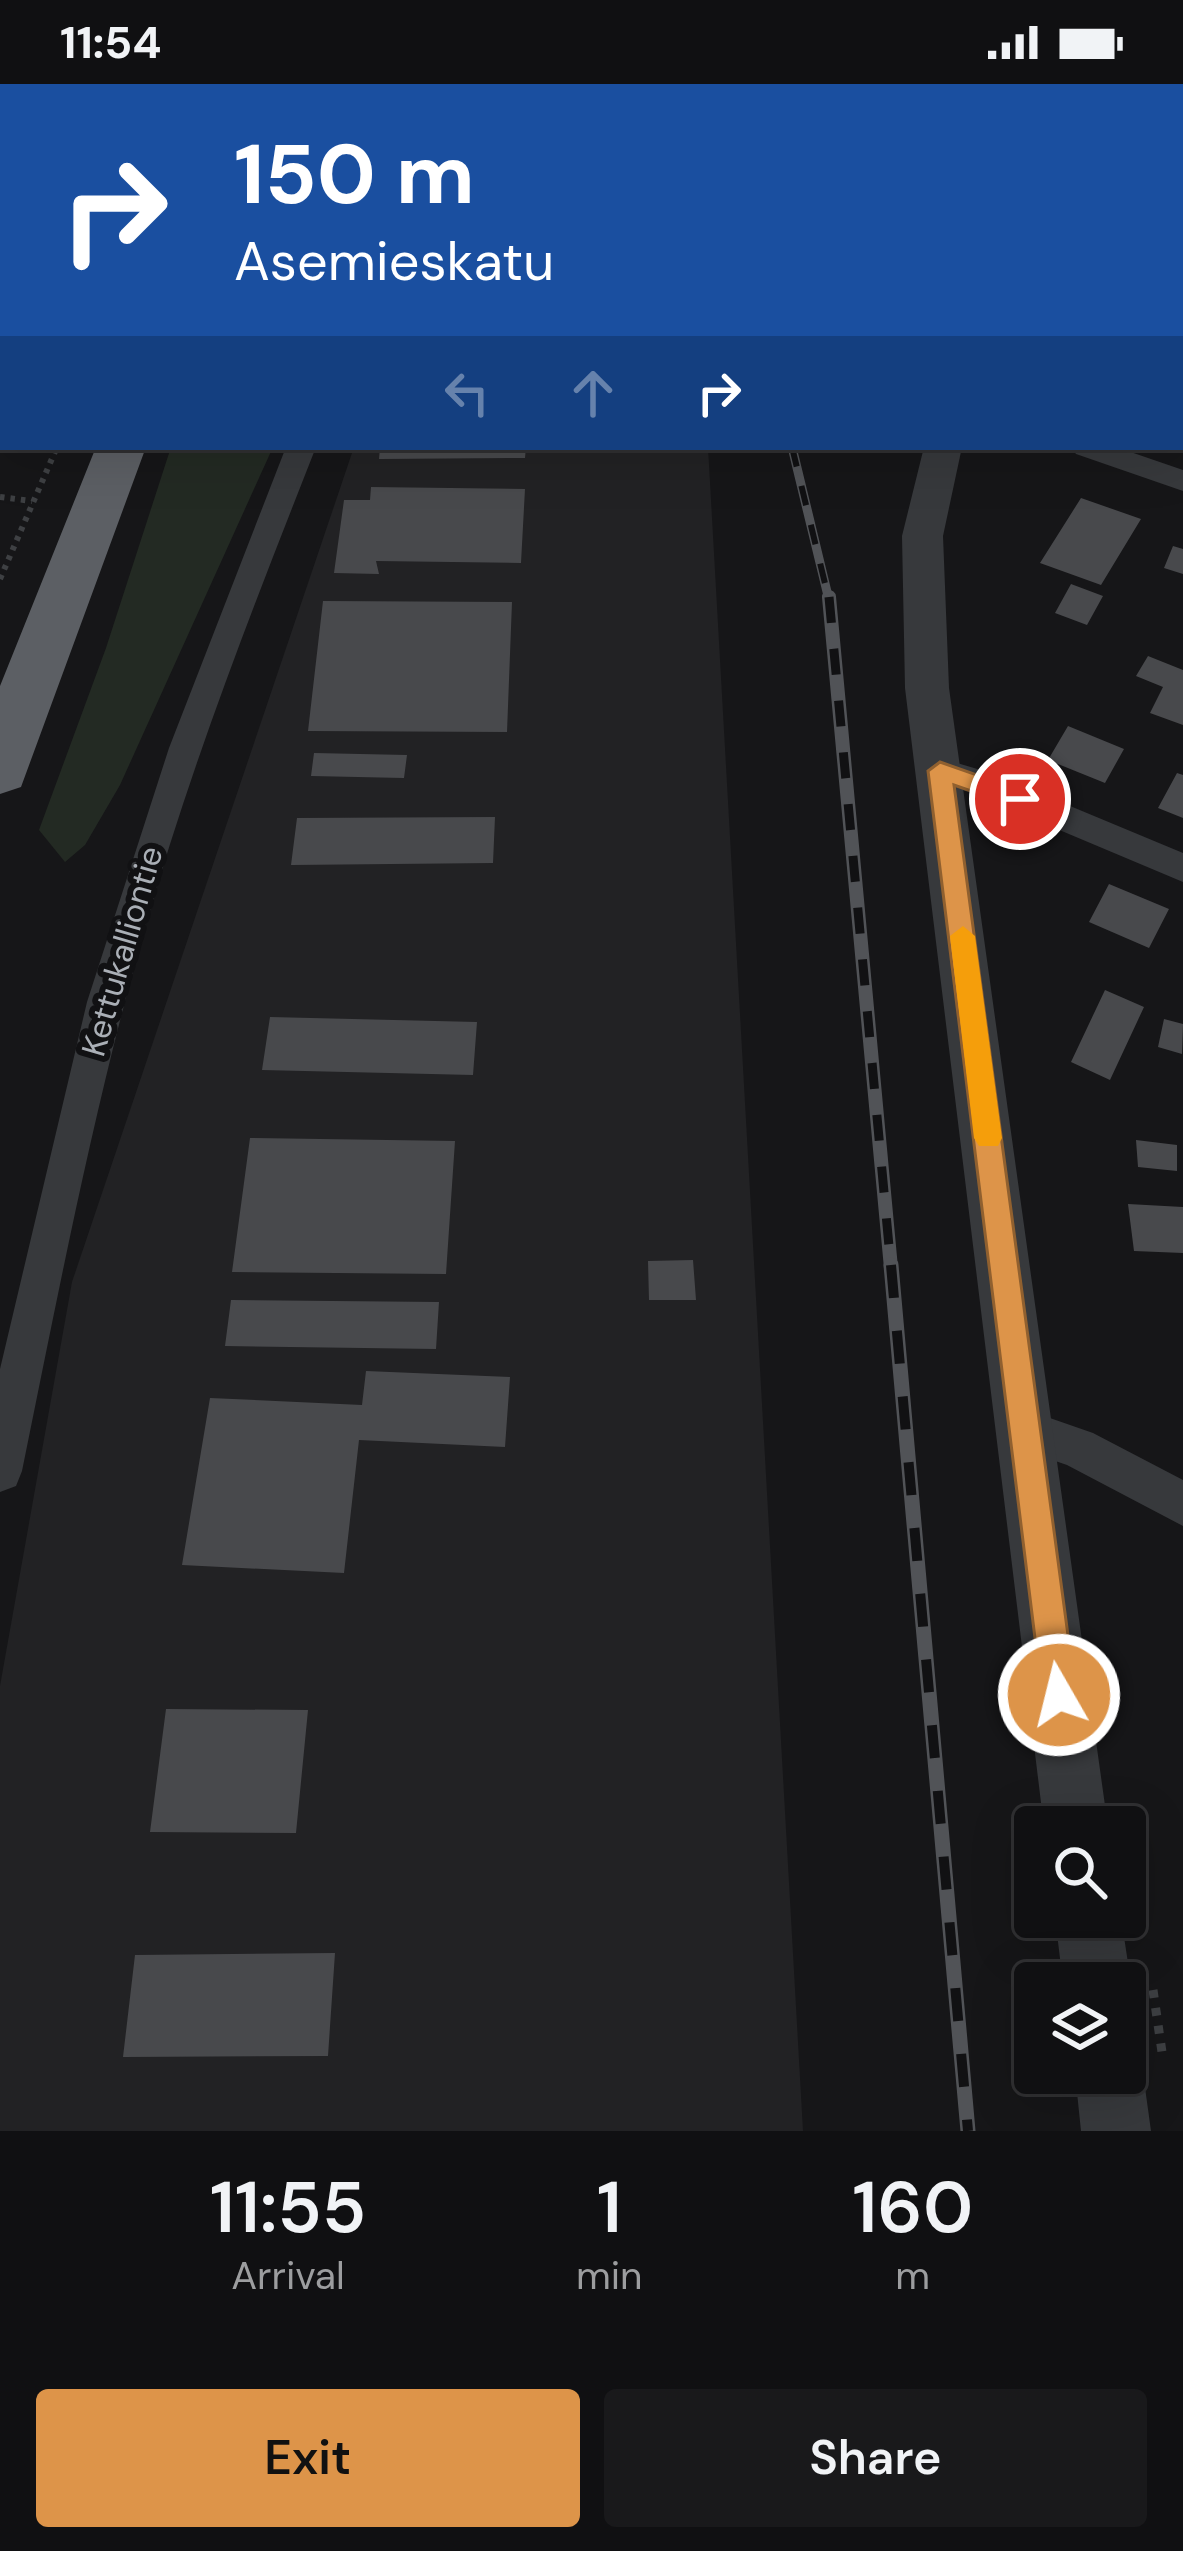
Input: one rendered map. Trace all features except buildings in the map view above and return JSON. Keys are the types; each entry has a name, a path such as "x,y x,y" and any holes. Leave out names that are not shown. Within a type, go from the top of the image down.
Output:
{"highway":[{"path":"0,772 120,450"}],"street":[{"name":"Kettukalliontie","path":"0,1471 86,1076 151,850 300,450"},
{"path":"942,450 924,512 918,577 1073,1806"},
{"path":"1094,450 1183,482"},
{"path":"940,771 979,782 1183,868"},
{"path":"1024,1430 1078,1448 1183,1504"},
{"path":"1112,2094 1116,2131"}],"path":[{"path":"0,579 56,450"},
{"path":"0,497 32,501"}],"shaded area":[{"path":"170,450 272,450 120,785 85,845 65,862 39,830 106,648"},
{"path":"353,450 708,450 803,2131 0,2131 0,1686 72,1282"}],"railway":[{"path":"793,450 829,600"},
{"path":"829,597 891,1268"},
{"path":"891,1265 968,2131"}],"slow traffic":[{"path":"963,936 988,1138"}],"route":[{"path":"1020,799 940,771 1059,1695"}]}
